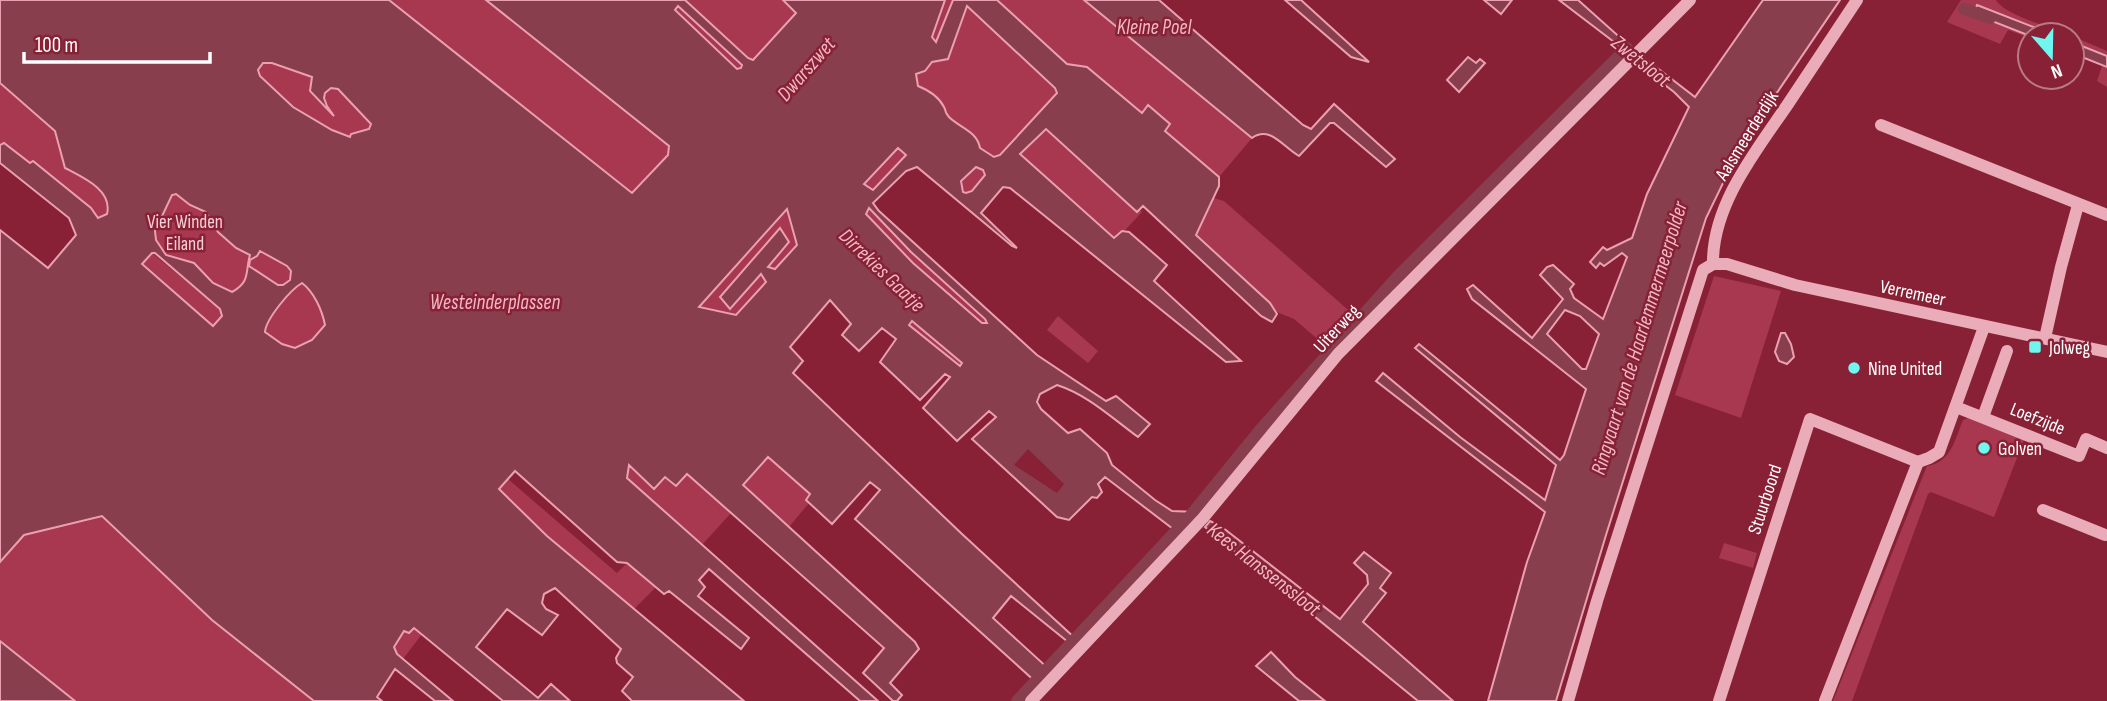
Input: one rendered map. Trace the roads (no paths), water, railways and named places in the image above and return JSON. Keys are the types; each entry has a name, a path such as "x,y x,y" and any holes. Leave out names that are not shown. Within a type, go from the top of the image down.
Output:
{"street":[{"name":"Uiterweg","path":"1031,701 1200,521 1338,354 1690,0"},
{"name":"Aalsmeerderdijk","path":"1568,701 1597,601 1703,270 1713,264 1717,227 1736,184 1857,0"},
{"path":"1881,125 2107,215"},
{"path":"2045,338 2078,205"},
{"name":"Verremeer","path":"1713,264 1727,264 1795,285 2107,352"},
{"path":"1825,701 1918,462 1939,452 1984,327"},
{"name":"Loefzijde","path":"1983,417 2007,351"},
{"name":"Loefzijde","path":"1956,407 2079,456 2086,439 2107,448"},
{"name":"Stuurboord","path":"1719,701 1810,419 1918,462"},
{"path":"2043,510 2106,536"}],"water":[{"name":"Westeinderplassen","path":"0,0 389,0 632,193 668,155 669,146 486,0 685,0 753,60 796,13 783,0 945,0 932,37 936,42 953,0 997,0 1067,64 1087,67 1142,113 1148,105 1170,124 1165,131 1219,177 1219,186 1196,235 1270,303 1277,314 1272,322 1261,316 1143,206 1137,212 1046,129 1020,154 1114,238 1122,231 1129,232 1167,265 1154,281 1241,361 1226,362 1010,188 1003,187 981,213 1017,248 917,167 906,171 873,203 879,211 1037,355 1106,401 1116,396 1150,424 1138,437 1089,401 1057,385 1040,394 1037,402 1041,409 1068,433 1080,429 1107,453 1112,465 1155,500 1172,511 1196,512 1177,532 1105,477 1098,484 1102,492 1097,498 1092,497 1069,520 1057,517 972,439 996,417 989,411 957,441 923,408 950,377 945,374 920,400 880,362 896,339 882,328 859,351 842,335 851,324 830,300 790,347 803,361 793,373 1077,640 1073,646 1011,596 993,618 1050,670 1038,684 855,519 880,490 870,482 832,524 806,500 810,494 768,457 743,485 915,642 919,649 890,683 902,695 897,701 893,701 863,673 884,648 687,474 676,486 665,477 654,489 629,465 627,478 878,701 860,701 709,569 699,580 705,587 698,596 749,638 741,649 669,591 664,594 627,563 617,562 515,471 499,489 547,536 744,701 632,701 622,691 633,677 617,663 616,658 621,649 555,588 544,594 542,603 546,609 558,615 542,635 507,609 476,647 538,698 551,684 570,701 503,701 414,628 409,633 404,631 394,647 397,654 453,701 435,701 395,669 377,697 382,701 314,701 212,620 102,516 24,535 0,562 0,230 48,268 76,235 69,218 0,163 0,145 4,143 30,163 33,161 91,208 98,218 107,214 108,206 95,185 65,168 55,131 0,83","holes":["678,6 742,65 737,69 675,10","967,6 1055,88 1057,93 1000,155 994,157 980,148 972,134 949,117 936,97 918,86 916,74 925,71 932,62 948,59","263,63 272,63 312,77 310,91 334,116 324,98 331,88 338,89 371,124 369,129 351,134 350,137 332,130 293,107 260,76 258,70","898,148 906,155 873,190 864,184","976,167 983,170 985,175 972,191 963,192 961,181","176,194 190,205 206,212 218,232 236,248 250,255 245,280 232,292 213,283 194,263 166,255 156,240 155,231 172,195","869,208 911,252 987,323 982,323 913,263 866,214","787,209 797,245 775,269 768,267 789,242 780,228 720,297 730,309 761,274 766,282 736,315 699,307","260,251 287,266 291,271 290,280 278,285 249,266 250,260","155,253 220,309 222,316 213,326 142,264","302,283 317,302 325,325 312,340 295,348 282,344 265,332 266,326 285,298","912,321 962,363 960,366 909,325"]},
{"name":"Kleine Poel","path":"1084,0 1159,0 1303,125 1311,129 1334,104 1395,159 1386,167 1334,123 1330,123 1299,156 1271,136 1265,134 1252,138"},
{"path":"1285,0 1301,0 1369,62 1351,57"},
{"path":"1484,0 1512,0 1501,14"},
{"path":"1559,0 1578,0 1634,50 1627,58 1619,52 1618,45"},
{"path":"1763,0 1840,0 1742,144 1706,218 1556,701 1488,701 1527,562 1545,512 1376,381 1383,373 1460,437 1545,500 1556,465 1415,348 1419,344 1560,460 1586,389 1472,299 1467,289 1473,285 1532,338 1563,299 1540,275 1553,265 1574,284 1570,289 1574,298 1603,319 1627,257 1622,253 1604,266 1600,263 1596,268 1590,262 1603,247 1607,250 1632,238 1647,194 1689,107 1636,63 1643,57 1695,97","holes":["1565,310 1580,316 1599,334 1586,369 1582,369 1547,334"]},
{"path":"1977,5 2018,21 2016,30 1974,14"},
{"path":"2086,48 2107,56 2107,67 2086,59"},
{"path":"1468,57 1476,63 1480,59 1485,63 1459,92 1447,80"},
{"path":"1781,333 1785,333 1791,344 1794,357 1787,364 1779,361 1775,352"},
{"name":"Kees Hanssenssloot","path":"1210,521 1222,527 1340,619 1368,584 1367,575 1354,563 1364,552 1391,573 1380,588 1386,593 1363,622 1453,701 1418,701 1205,527"},
{"path":"0,641 75,701 0,701"},
{"path":"1271,652 1295,677 1325,701 1299,701 1256,666"}],"waterway":[{"path":"1964,9 1990,18"},
{"name":"Zwetsloot","path":"1017,701 1191,515 1260,430 1399,275 1627,48"}],"place":[{"name":"Jolweg","path":"2035,347"},
{"name":"Nine United","path":"1854,368"},
{"name":"Golven","path":"1984,448"}],"water label":[{"name":"Dwarszwet","path":"806,69"},
{"name":"Dirrekies Gaatje","path":"882,270"},
{"name":"Ringvaart van de Haarlemmermeerpolder","path":"1639,338"}],"park label":[{"name":"Vier Winden Eiland","path":"185,232"}]}
